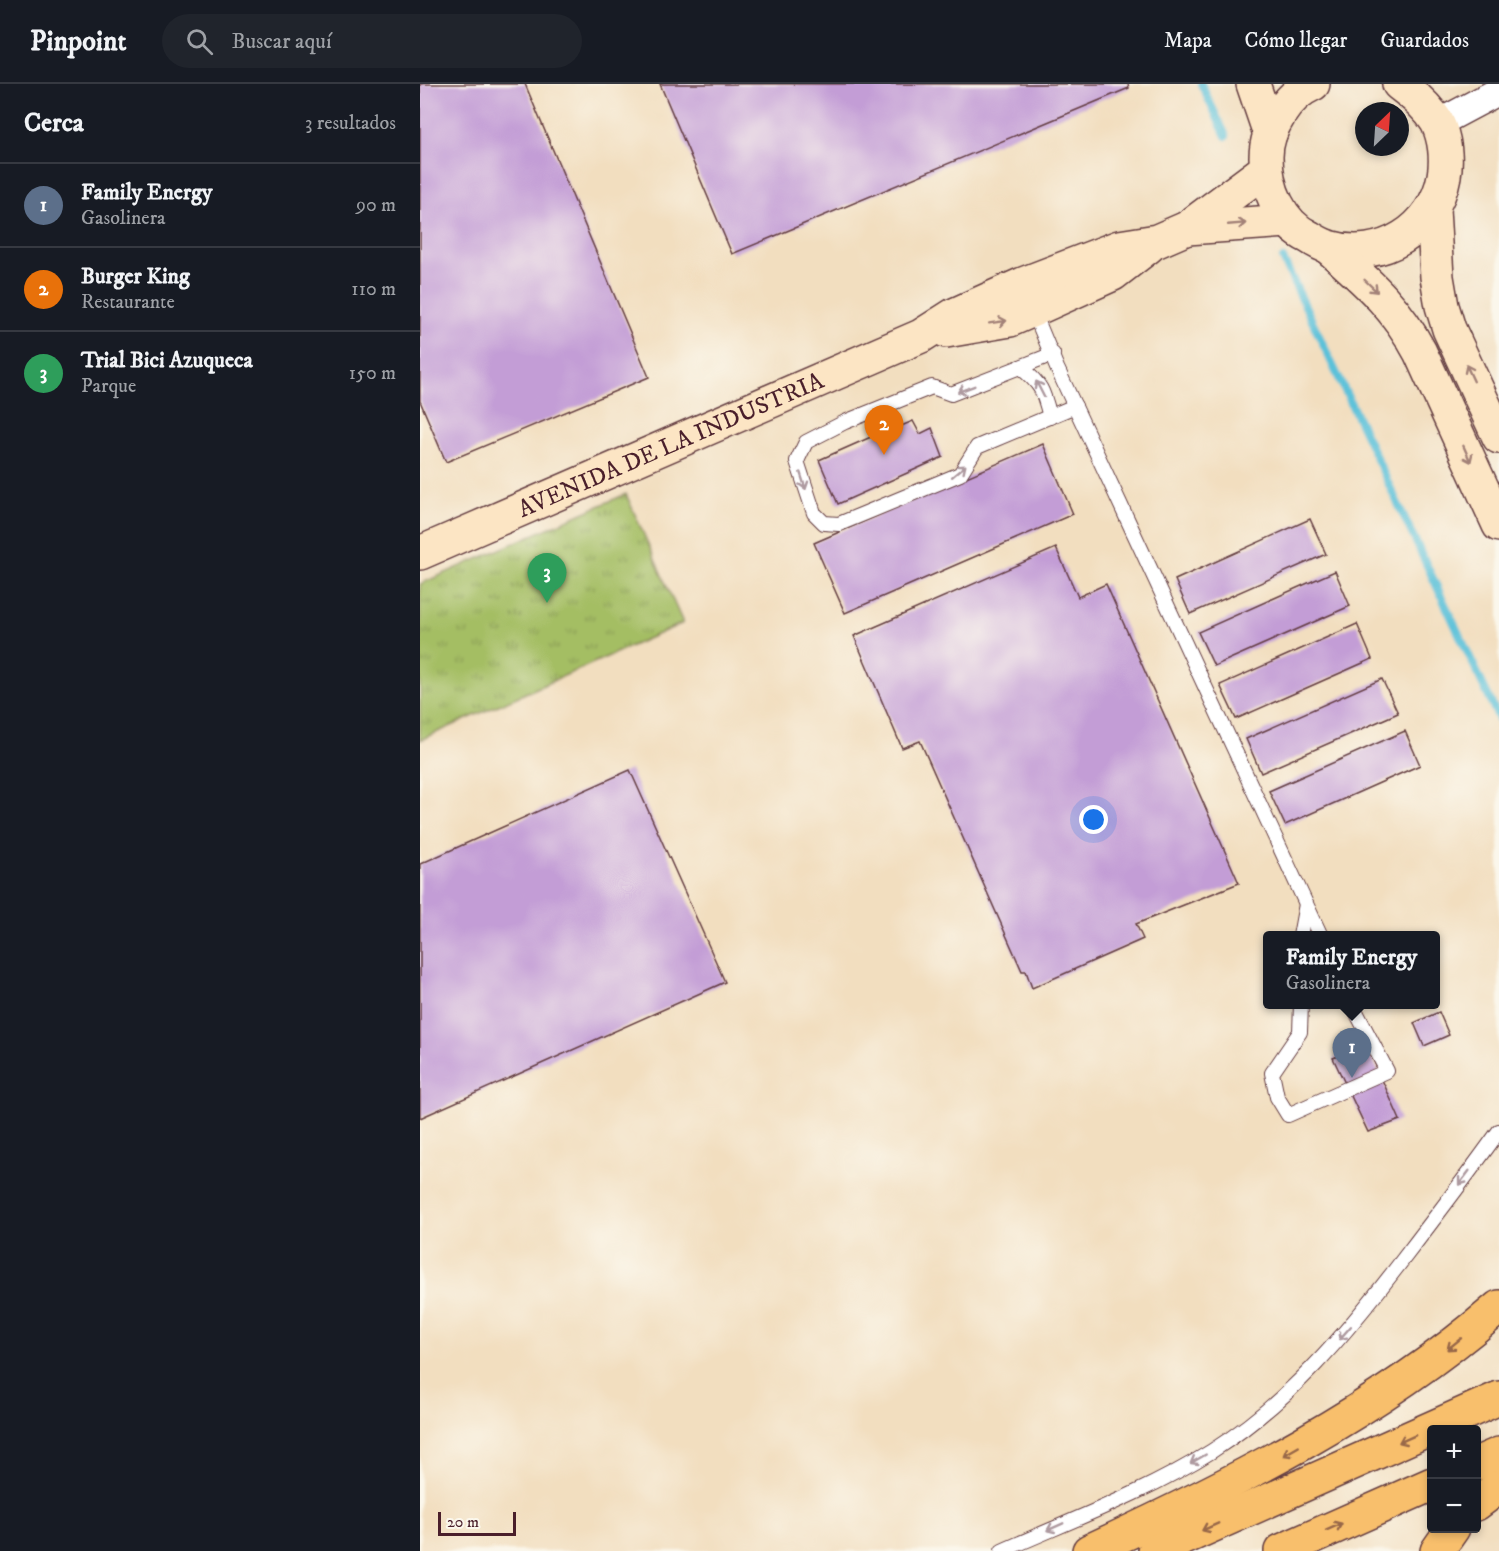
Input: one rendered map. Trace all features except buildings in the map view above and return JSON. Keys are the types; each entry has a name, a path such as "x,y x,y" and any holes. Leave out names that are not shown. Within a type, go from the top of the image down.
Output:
{"highway":[{"path":"1089,1551 1287,1454 1360,1411 1438,1356 1499,1307"},
{"path":"1155,1551 1499,1398"},
{"path":"1481,1462 1499,1454"},
{"path":"1281,1551 1427,1486"},
{"path":"1481,1500 1499,1487"},
{"path":"1437,1551 1450,1533"}],"street":[{"path":"1253,84 1270,134"},
{"path":"1313,84 1306,87 1284,108 1270,134 1266,152 1270,191 1288,221 1301,233 1328,247 1351,252 1375,250 1398,242 1417,228 1433,209 1442,189 1446,167 1444,145 1437,124 1419,99 1399,84"},
{"path":"1437,124 1499,91"},
{"path":"1187,228 1266,169"},
{"path":"1433,209 1437,276 1442,306 1449,329 1499,437"},
{"path":"1187,228 1288,221"},
{"name":"AVENIDA DE LA INDUSTRIA","path":"921,336 1010,320 1113,274 1157,241 1187,228"},
{"name":"AVENIDA DE LA INDUSTRIA","path":"420,553 921,336 954,315 1000,293 1119,247 1157,241"},
{"path":"1033,310 1032,296 1100,267 1119,247"},
{"path":"1328,247 1388,303 1406,326 1499,525"}],"lane":[{"path":"1033,310 1319,931"},
{"path":"1053,354 951,394 932,387 845,422 806,442 796,461 814,513 824,523 839,524 887,505 960,474 977,447 1076,406"},
{"path":"1020,367 1037,380 1045,396 1050,417"},
{"path":"1301,931 1306,904"},
{"path":"1301,1009 1300,1032 1272,1073 1277,1097 1288,1115 1387,1071 1355,1009"},
{"path":"1002,1551 1171,1474 1238,1433 1283,1396 1319,1363 1352,1326 1499,1131"}],"green space":[{"path":"626,494 683,623 420,740 420,584"}],"waterway":[{"path":"1201,84 1226,136"},
{"path":"1283,259 1499,719"}],"place":[{"name":"Burger King","path":"884,455"},
{"name":"Trial Bici Azuqueca","path":"547,603"},
{"name":"Family Energy","path":"1352,1078"}]}
